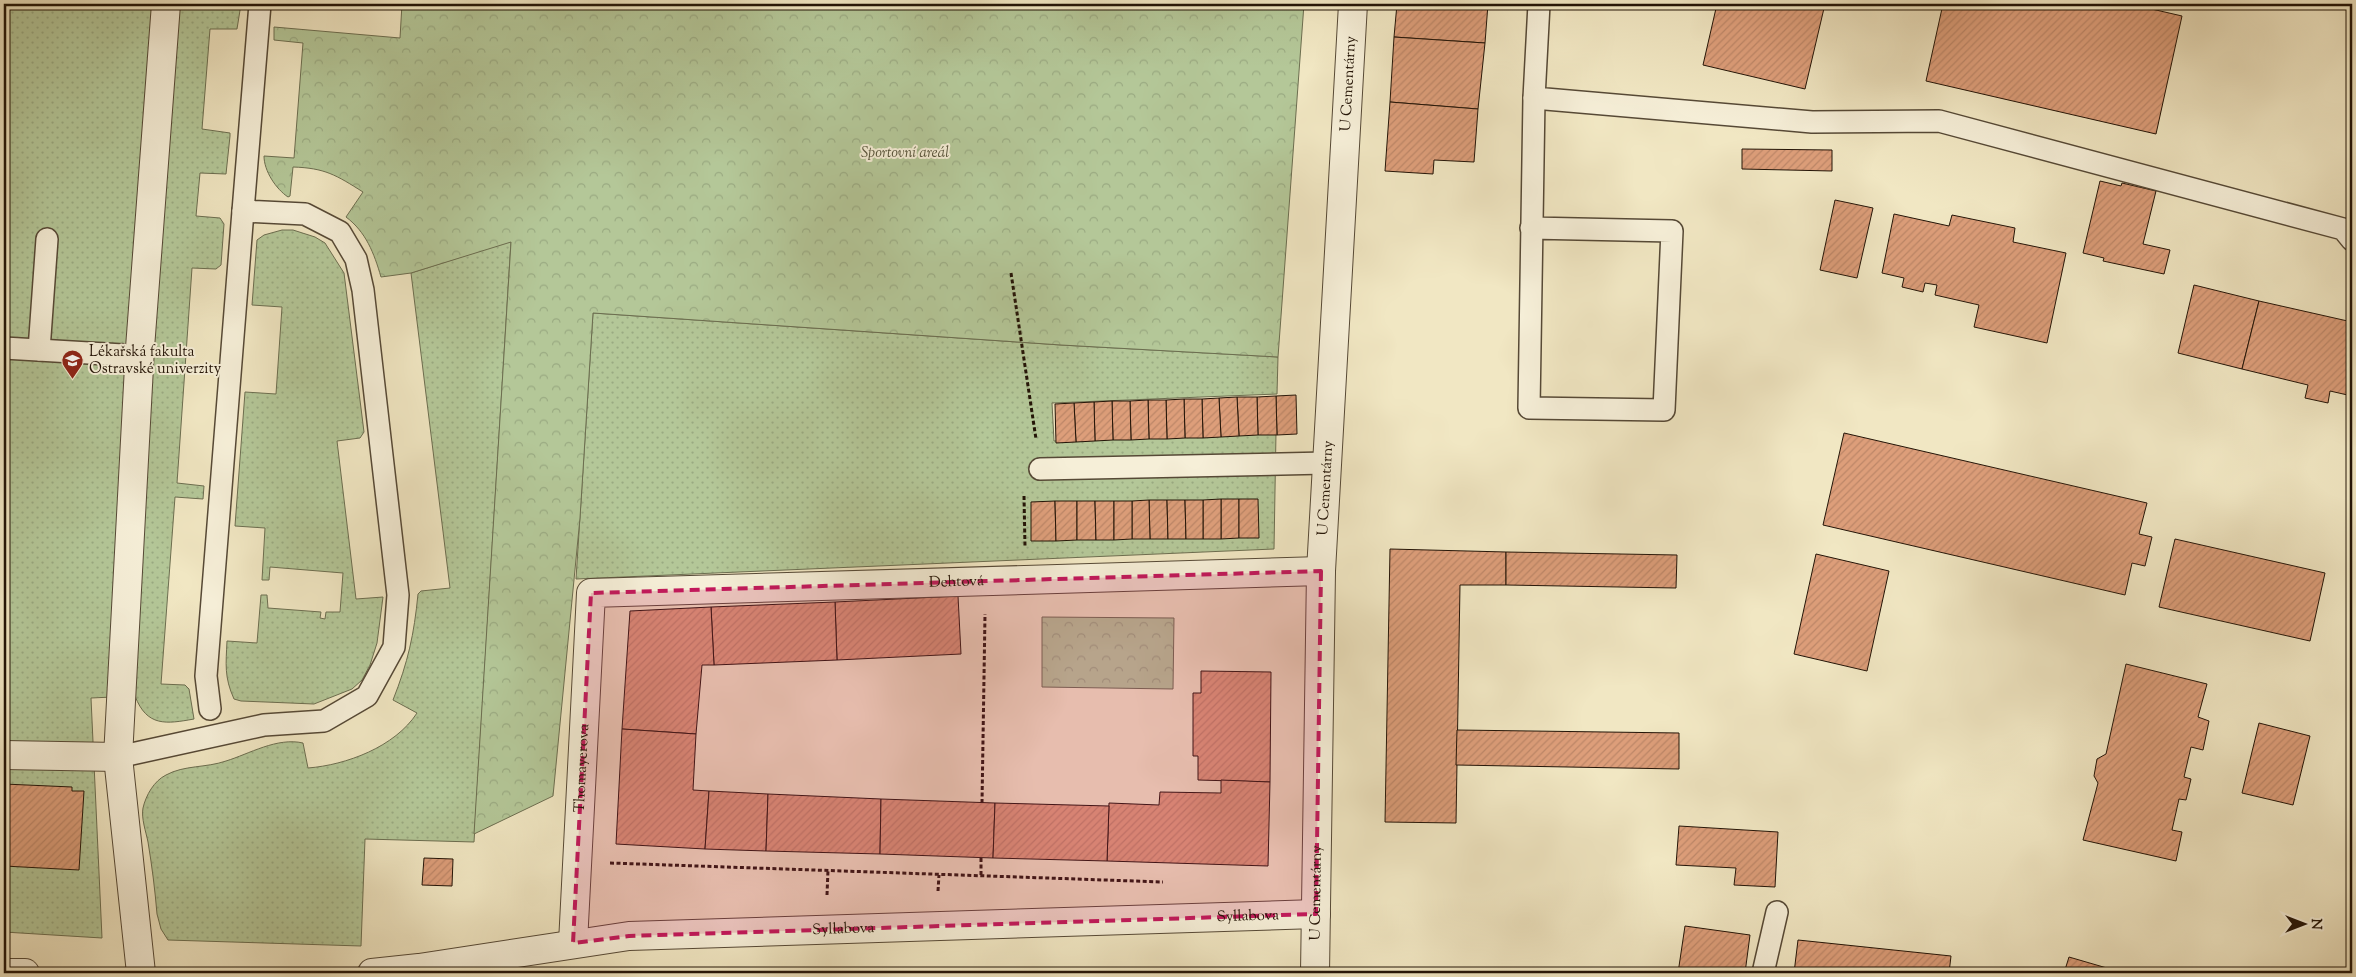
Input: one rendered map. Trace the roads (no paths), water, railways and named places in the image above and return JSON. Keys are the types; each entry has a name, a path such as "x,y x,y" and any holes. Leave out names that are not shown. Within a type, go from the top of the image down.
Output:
{"street":[{"path":"141,973 118,757 140,356 166,4"},
{"name":"U Cementárny","path":"1315,973 1321,570 1353,4"},
{"name":"Dehtová","path":"591,593 1321,570"},
{"name":"Thomayerova","path":"574,943 591,593"},
{"path":"4,755 118,757"},
{"name":"Syllabova","path":"372,973 418,971 574,943 629,936 1316,914"},
{"path":"4,973 25,973"}],"lane":[{"path":"210,709 206,676 260,4"},
{"path":"1531,228 1672,231 1664,410 1529,408 1531,228 1538,4"},
{"path":"1534,98 1812,122 1939,121 2343,229 2352,240"},
{"path":"118,757 264,726 324,721 367,696 394,647 398,594 364,290 356,259 340,232 305,214 243,210"},
{"path":"39,350 47,239"},
{"path":"4,348 140,356"},
{"path":"1040,469 1326,463"},
{"path":"1763,973 1777,912"}],"place":[{"name":"Lékařská fakulta Ostravské univerzity","path":"73,380"}],"park label":[{"name":"Sportovní areál","path":"905,153"}]}
